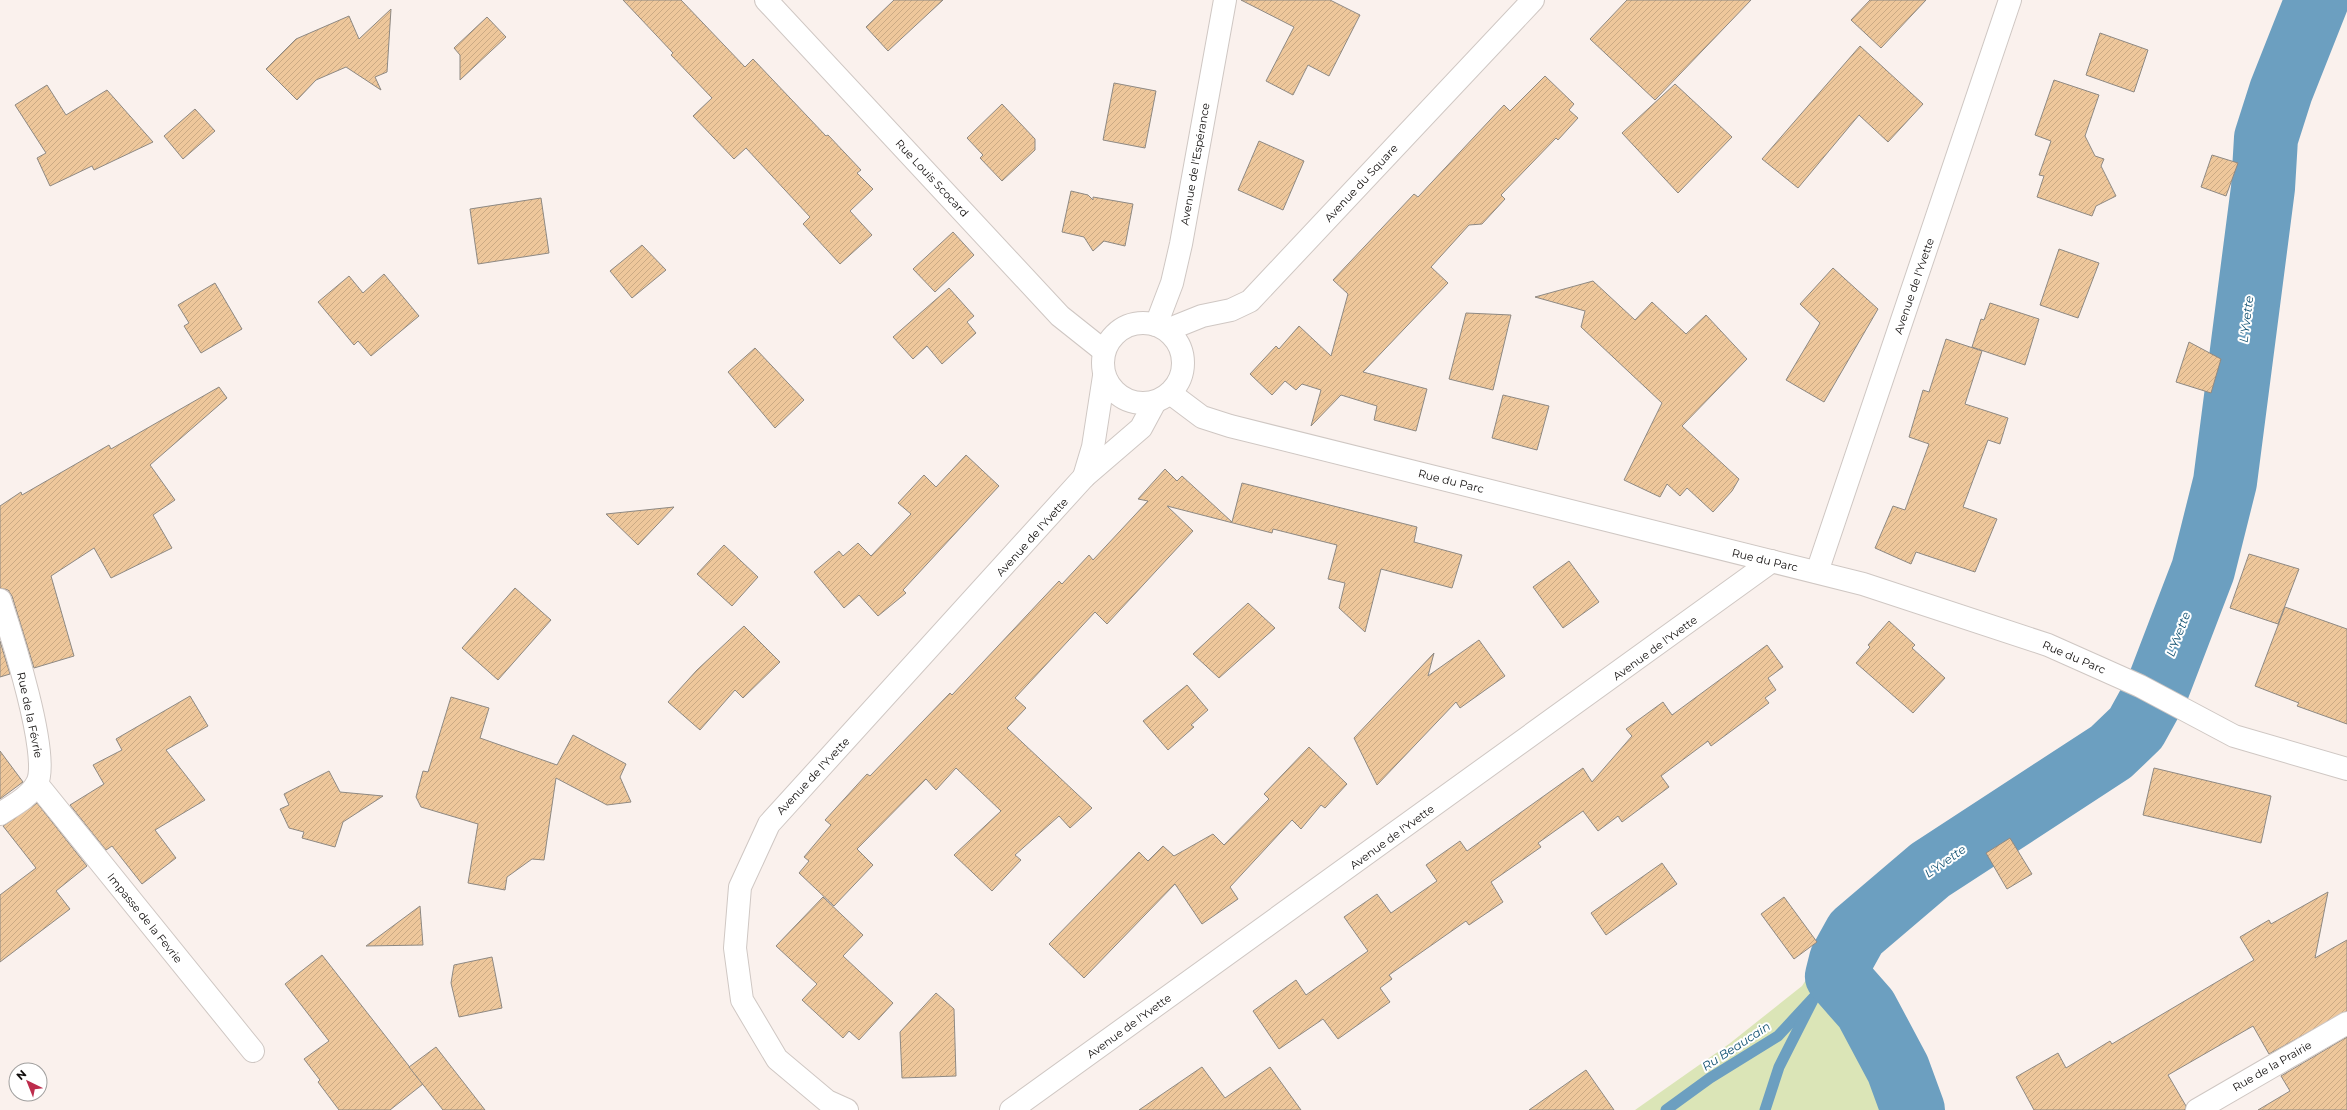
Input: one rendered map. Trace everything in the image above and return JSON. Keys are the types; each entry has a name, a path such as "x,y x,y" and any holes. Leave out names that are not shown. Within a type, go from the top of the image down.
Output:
{"street":[{"name":"Rue Louis Scocard","path":"766,0 1060,316 1104,351"},
{"name":"Avenue de l'Espérance","path":"1162,327 1181,244 1225,0"},
{"name":"Avenue du Square","path":"1162,327 1231,310 1250,301 1533,0"},
{"name":"Avenue de l'Yvette","path":"1817,572 2010,0"},
{"path":"1135,323 1162,327 1179,344 1184,361 1180,379 1163,397 1134,402 1116,393 1104,376 1104,351 1116,333 1135,323"},
{"name":"Avenue de l'Yvette","path":"1084,477 1093,447 1104,376"},
{"name":"Avenue de l'Yvette","path":"847,1110 827,1101 776,1059 742,1000 735,948 740,887 769,824 1084,477 1141,428 1163,397"},
{"name":"Rue du Parc","path":"1163,397 1202,417 1230,426 1817,572 2048,645 2140,686 2234,736 2347,769"},
{"name":"Avenue de l'Yvette","path":"1011,1110 1772,562"},
{"name":"Rue de la Févrie","path":"0,600 28,700 37,744 41,773 37,784"},
{"path":"0,814 27,795 37,784"},
{"name":"Impasse de la Fevrie","path":"37,784 253,1051"},
{"name":"Rue de la Prairie","path":"2197,1110 2347,1023"}],"green space":[{"path":"1852,910 1862,957 1930,1110 1635,1110 1729,1044 1802,986"}],"building":[{"path":"623,0 681,0 745,67 753,59 826,136 828,135 861,170 857,173 873,189 850,211 872,235 840,264 803,224 810,217 746,148 734,159 693,116 712,98 671,55 673,53"},
{"path":"894,0 943,0 888,51 866,27"},
{"path":"1241,0 1330,0 1360,15 1329,76 1308,65 1293,95 1266,81 1294,27"},
{"path":"1627,0 1751,0 1655,100 1590,39"},
{"path":"1870,0 1926,0 1881,48 1851,20"},
{"path":"391,9 387,72 375,77 381,90 346,67 316,80 297,100 266,69 296,39 349,16 359,39"},
{"path":"487,17 506,37 460,80 460,55 454,48"},
{"path":"2100,33 2148,50 2134,92 2086,75"},
{"path":"1860,46 1923,104 1888,142 1859,115 1798,188 1762,159"},
{"path":"1545,76 1574,104 1569,110 1578,118 1558,140 1556,138 1501,195 1505,199 1482,224 1469,225 1431,267 1448,283 1363,372 1427,389 1416,431 1374,420 1377,406 1341,395 1311,426 1321,390 1302,384 1296,390 1285,381 1272,395 1250,374 1276,346 1279,349 1299,326 1331,356 1348,294 1333,280 1414,194 1418,197 1504,105 1510,111"},
{"path":"2054,80 2099,95 2085,136 2095,156 2104,159 2101,166 2116,196 2096,206 2092,216 2037,197 2044,176 2039,175 2051,141 2035,135"},
{"path":"1114,83 1156,91 1145,148 1103,140"},
{"path":"1675,84 1732,137 1678,193 1622,133"},
{"path":"47,85 66,115 107,90 153,142 94,170 92,166 50,186 37,158 46,153 15,105"},
{"path":"1002,104 1035,139 1035,150 1002,181 980,158 983,155 967,138"},
{"path":"195,109 215,131 183,159 164,136"},
{"path":"1259,141 1304,161 1283,210 1238,190"},
{"path":"2212,155 2238,163 2226,196 2201,187"},
{"path":"1071,191 1088,195 1093,200 1093,197 1133,204 1125,246 1104,241 1093,251 1084,237 1062,232"},
{"path":"541,198 549,253 478,264 470,209"},
{"path":"953,232 974,255 935,292 913,269"},
{"path":"642,245 666,270 632,298 610,271"},
{"path":"2059,249 2099,263 2078,318 2040,305"},
{"path":"1833,268 1878,309 1824,402 1786,380 1820,323 1800,304"},
{"path":"384,274 419,316 371,356 358,341 354,345 318,302 349,276 363,293"},
{"path":"1593,281 1635,320 1652,302 1686,334 1706,315 1747,359 1682,426 1739,479 1732,491 1713,512 1687,488 1680,496 1667,484 1660,497 1624,480 1662,403 1581,327 1585,311 1535,297"},
{"path":"215,283 242,329 201,353 184,326 189,323 178,305"},
{"path":"949,288 974,316 967,322 976,333 942,364 927,346 913,359 893,337"},
{"path":"1990,303 2039,319 2025,365 1972,347 1981,319 1984,320"},
{"path":"1466,313 1511,315 1493,390 1449,379"},
{"path":"1946,339 1982,351 1965,404 2008,418 2000,444 1988,440 1963,507 1997,519 1975,572 1916,552 1911,564 1875,548 1893,506 1905,510 1929,444 1909,437 1923,390 1929,392"},
{"path":"2189,342 2221,359 2211,393 2176,382"},
{"path":"755,348 804,400 775,428 728,372"},
{"path":"219,387 227,398 150,465 175,500 153,515 172,548 111,578 94,548 51,576 74,656 34,668 12,596 8,590 0,588 0,506 21,492 22,495 109,445 111,449"},
{"path":"1503,395 1549,406 1537,450 1492,438"},
{"path":"966,455 999,486 903,590 906,593 878,616 859,595 844,608 814,572 839,551 843,556 858,543 871,556 911,514 898,503 924,475 936,487"},
{"path":"1165,469 1177,481 1182,476 1232,522 1242,483 1417,527 1414,542 1462,555 1452,588 1381,569 1365,632 1339,608 1345,583 1328,579 1337,545 1273,529 1272,533 1167,506 1193,531 1107,624 1095,612 1015,698 1026,708 1007,728 1092,808 1070,828 1059,816 1015,855 1021,860 992,891 954,855 1001,811 956,768 936,790 926,779 857,849 873,865 834,906 799,873 809,861 804,857 831,825 825,820 867,774 870,776 950,693 952,695 1059,581 1062,584 1089,555 1093,560 1148,501 1138,499"},
{"path":"674,507 638,545 606,514"},
{"path":"724,545 758,577 732,606 697,574"},
{"path":"2249,554 2299,569 2278,624 2230,608"},
{"path":"1569,561 1599,602 1563,628 1533,587"},
{"path":"515,588 551,620 498,680 462,648"},
{"path":"1248,603 1275,628 1219,678 1193,654"},
{"path":"2285,607 2347,629 2347,724 2297,706 2299,703 2255,686"},
{"path":"1889,621 1915,645 1912,648 1945,678 1913,713 1856,663 1870,647 1868,645"},
{"path":"744,626 780,662 743,698 735,690 700,730 668,702 697,670"},
{"path":"1479,640 1505,676 1460,708 1456,702 1377,785 1354,738 1434,653 1428,676"},
{"path":"0,641 10,674 0,677"},
{"path":"1767,645 1783,667 1768,678 1776,690 1765,698 1769,703 1711,746 1708,741 1661,776 1669,787 1622,822 1618,816 1598,831 1583,811 1538,843 1541,847 1491,882 1503,902 1469,925 1466,921 1389,975 1392,979 1380,988 1390,1002 1338,1039 1323,1019 1279,1049 1253,1011 1296,980 1306,995 1368,951 1344,917 1377,894 1391,913 1437,881 1426,865 1460,841 1467,851 1583,768 1592,782 1632,736 1626,729 1663,702 1672,715"},
{"path":"1187,685 1208,710 1191,725 1194,727 1168,750 1143,721"},
{"path":"190,696 208,726 166,750 205,800 155,830 176,858 142,884 112,846 106,850 70,805 104,784 93,765 122,750 116,739"},
{"path":"451,697 489,708 480,738 557,765 573,735 626,764 620,777 631,802 607,805 556,778 544,860 532,859 507,877 505,890 468,883 478,824 421,807 416,797 423,771 428,772"},
{"path":"1309,747 1347,784 1325,808 1321,805 1301,829 1292,820 1230,887 1238,899 1202,924 1175,884 1084,978 1049,944 1139,852 1148,861 1163,846 1174,856 1213,834 1224,845 1269,799 1264,794"},
{"path":"0,751 23,782 0,799"},
{"path":"2154,768 2271,796 2261,843 2143,815"},
{"path":"329,771 340,792 383,796 343,822 335,847 302,838 304,832 289,828 280,809 289,805 284,794"},
{"path":"37,803 87,866 56,891 70,909 0,962 0,895 36,868 3,826"},
{"path":"2010,838 2032,874 2007,889 1986,853"},
{"path":"1662,863 1677,884 1606,935 1591,913"},
{"path":"2328,892 2315,958 2347,940 2347,1011 2269,1054 2253,1026 2168,1075 2186,1106 2185,1110 2034,1110 2016,1077 2058,1053 2066,1068 2110,1041 2112,1044 2254,960 2240,937 2269,920 2271,924"},
{"path":"823,897 863,935 843,956 893,1003 859,1040 849,1031 843,1038 802,1000 817,984 776,946"},
{"path":"1784,897 1817,942 1794,959 1761,914"},
{"path":"420,906 423,945 366,946"},
{"path":"322,955 423,1084 390,1110 339,1110 318,1082 320,1080 304,1059 329,1041 285,984"},
{"path":"492,957 502,1008 459,1017 451,983 454,965"},
{"path":"936,993 954,1009 956,1076 902,1078 900,1032"},
{"path":"2347,1037 2347,1110 2258,1110 2290,1091 2281,1076"},
{"path":"436,1047 485,1110 443,1110 409,1067"},
{"path":"1202,1067 1225,1098 1270,1067 1301,1110 1139,1110"},
{"path":"1586,1070 1614,1110 1529,1110"}],"waterway":[{"name":"L'Yvette","path":"1913,1110 1898,1069 1866,1009 1837,976 1841,960 1856,933 1930,870 2111,752 2136,728 2157,690 2203,570 2225,482 2263,188 2266,138 2281,91 2317,0"},
{"path":"1765,1110 1779,1067 1815,996 1837,976"},
{"name":"Ru Beaucain","path":"1666,1110 1710,1078 1778,1036 1815,996"}]}
